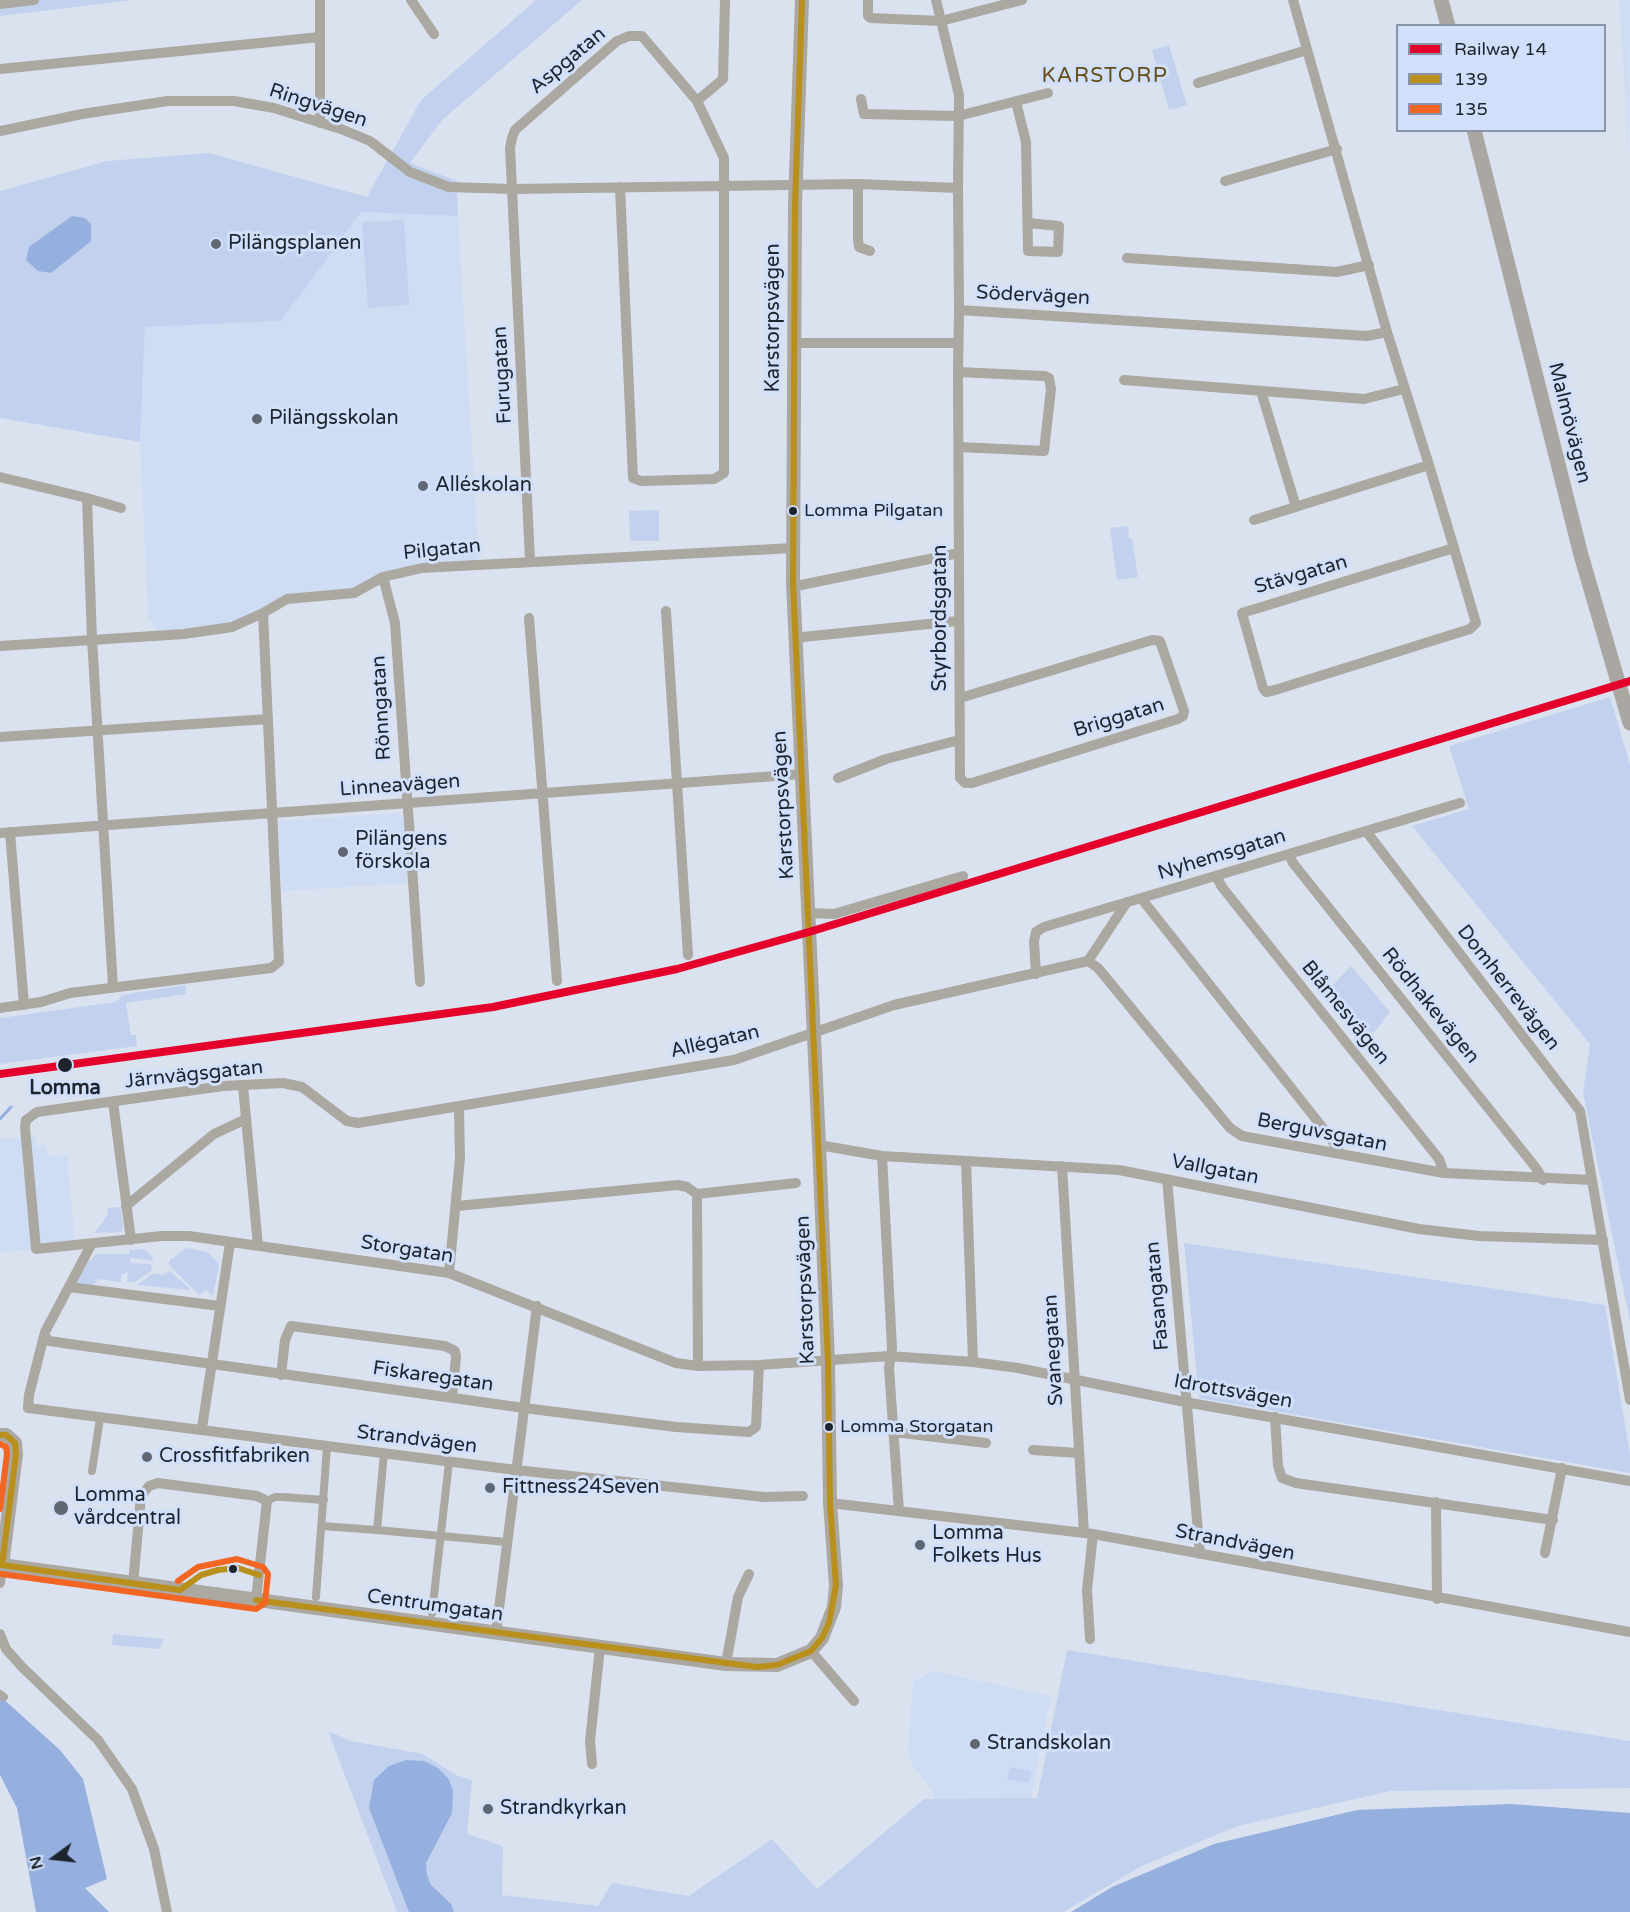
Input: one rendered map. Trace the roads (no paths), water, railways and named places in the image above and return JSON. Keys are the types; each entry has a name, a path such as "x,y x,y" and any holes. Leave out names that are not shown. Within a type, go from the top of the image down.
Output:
{"main road":[{"path":"1441,0 1447,24"},
{"name":"Malmövägen","path":"1475,132 1581,555 1630,723"}],"street":[{"path":"0,4 34,0"},
{"path":"320,0 320,123"},
{"path":"411,0 434,34"},
{"path":"697,101 723,79 725,0"},
{"name":"Karstorpsvägen","path":"802,0 796,185 793,548 828,1361 830,1503 836,1585 834,1607 822,1638 811,1651"},
{"path":"868,0 868,16 871,18 941,21 1022,0"},
{"name":"Södervägen","path":"936,0 955,75 958,116 960,309 1367,336 1387,332"},
{"path":"1293,0 1387,332 1454,548"},
{"name":"Aspgatan","path":"512,189 510,148 515,130 617,40 629,36 642,36 697,101 724,158 724,473 714,479 641,481 633,478 620,187"},
{"path":"0,69 320,37"},
{"path":"1198,83 1307,50"},
{"path":"861,99 864,114 958,116 1047,93"},
{"name":"Ringvägen","path":"0,131 82,114 168,101 234,101 274,108 370,141 410,172 434,182 468,189 796,185"},
{"path":"1016,102 1026,142 1028,223"},
{"path":"1226,181 1337,149"},
{"path":"796,185 858,184 958,188"},
{"path":"858,184 859,246 870,251"},
{"name":"Furugatan","path":"512,189 530,560"},
{"path":"1127,258 1336,272 1369,264"},
{"name":"Styrbordsgatan","path":"960,309 958,621 959,774 962,781"},
{"path":"801,343 958,343"},
{"path":"958,372 1045,376 1049,378 1051,389 1044,451 959,447"},
{"path":"1124,380 1365,399 1404,389"},
{"path":"1261,391 1296,507"},
{"path":"1254,520 1429,465"},
{"path":"0,477 121,508"},
{"path":"87,498 92,639 113,987"},
{"name":"Pilgatan","path":"0,646 232,627 263,614 287,598 354,593 383,577 422,568 530,560 793,548"},
{"name":"Stävgatan","path":"1454,548 1475,627 1266,692 1263,688 1242,613 1248,609 1454,548"},
{"path":"801,585 959,553"},
{"name":"Rönngatan","path":"383,577 395,623 420,982"},
{"path":"666,611 688,955"},
{"path":"0,1008 24,1005 70,993 271,968 279,962 263,614"},
{"path":"529,618 557,981"},
{"path":"802,637 958,621"},
{"name":"Briggatan","path":"960,698 1152,640 1160,641 1184,711 1183,716 1167,722 972,783 962,781"},
{"path":"0,737 268,719"},
{"path":"838,778 899,756 959,740"},
{"name":"Linneavägen","path":"5,832 803,774"},
{"name":"Nyhemsgatan","path":"1036,974 1034,941 1036,932 1044,927 1460,803"},
{"name":"Domherrevägen","path":"1366,831 1580,1111 1630,1400"},
{"path":"5,832 24,1005"},
{"name":"Rödhakevägen","path":"1289,854 1293,864 1536,1167 1543,1180"},
{"path":"809,913 834,914 963,876"},
{"name":"Blåmesvägen","path":"1216,876 1222,887 1439,1159 1444,1173"},
{"path":"1141,898 1330,1137 1340,1153"},
{"path":"1088,961 1127,902"},
{"name":"Berguvsgatan","path":"1088,961 1098,968 1230,1128 1242,1136 1340,1153 1403,1168 1543,1180 1592,1180"},
{"name":"Allégatan","path":"283,1083 302,1087 347,1121 358,1123 459,1108 734,1060 894,1005 960,988 1036,974 1088,961"},
{"name":"Järnvägsgatan","path":"36,1249 26,1119 37,1112 113,1102 139,1096 223,1086 283,1083"},
{"path":"243,1086 258,1246"},
{"path":"113,1102 130,1240"},
{"path":"449,1273 460,1158 459,1108"},
{"path":"126,1206 214,1134 246,1119"},
{"name":"Vallgatan","path":"819,1145 882,1156 947,1158 1119,1170 1419,1229 1479,1236 1603,1240"},
{"path":"882,1156 899,1511"},
{"path":"966,1161 973,1362"},
{"name":"Svanegatan","path":"1062,1166 1078,1453 1088,1534 1087,1590 1090,1639"},
{"name":"Fasangatan","path":"1167,1179 1200,1554"},
{"path":"457,1206 678,1185 687,1187 698,1194 796,1183"},
{"path":"698,1194 698,1366"},
{"name":"Storgatan","path":"36,1249 189,1236 449,1273 676,1363 698,1366 828,1361"},
{"path":"202,1428 230,1243"},
{"path":"45,1336 91,1245"},
{"path":"69,1287 220,1306"},
{"path":"496,1633 537,1306"},
{"path":"281,1375 285,1340 291,1326 444,1346 455,1351 456,1357 452,1397"},
{"name":"Fiskaregatan","path":"45,1336 49,1341 212,1363 281,1375 676,1427 749,1432 756,1427 759,1365"},
{"name":"Strandvägen","path":"45,1336 35,1367 28,1408 202,1428 327,1447 516,1470 764,1497 803,1496"},
{"name":"Idrottsvägen","path":"828,1361 890,1356 973,1362 1073,1378 1185,1402 1630,1481"},
{"path":"1275,1417 1278,1466 1282,1478 1296,1483 1553,1520"},
{"path":"92,1471 100,1418"},
{"path":"894,1432 986,1443"},
{"path":"0,1435 6,1435 15,1443 16,1454 0,1583"},
{"path":"316,1597 327,1447"},
{"path":"1033,1450 1078,1453"},
{"path":"377,1530 384,1454"},
{"path":"432,1613 449,1462"},
{"path":"1545,1553 1562,1468"},
{"path":"134,1584 141,1496 149,1486 158,1483 256,1496 267,1501"},
{"path":"267,1501 275,1497 324,1500"},
{"path":"256,1600 267,1501"},
{"path":"1436,1502 1437,1599"},
{"name":"Strandvägen","path":"830,1503 1088,1534 1437,1599 1630,1632"},
{"path":"322,1526 506,1542"},
{"name":"Centrumgatan","path":"2,1565 726,1664 777,1665 811,1651"},
{"path":"726,1664 738,1597 749,1574"},
{"path":"0,1634 6,1649 21,1667 98,1740 132,1789 154,1849 167,1912"},
{"path":"592,1764 590,1741 600,1647"},
{"path":"811,1651 854,1701"}],"water":[{"path":"72,216 85,218 91,224 91,241 51,273 38,271 26,260 29,247"},
{"path":"0,1696 60,1750 83,1779 107,1879 85,1888 109,1912 36,1912 17,1808 0,1775"},
{"path":"406,1760 424,1761 438,1768 448,1778 453,1790 452,1813 426,1863 431,1885 451,1904 454,1912 409,1912 369,1808 374,1780 389,1766"},
{"path":"1511,1804 1630,1813 1630,1912 1071,1912 1112,1887 1214,1844 1357,1810"}],"waterway":[{"path":"0,1119 11,1107"}],"rail line":[{"name":"14","path":"0,1074 493,1007 677,969 809,932 1630,681"}],"place":[{"name":"Pilängsplanen","path":"216,244"},
{"name":"Pilängsskolan","path":"257,419"},
{"name":"Alléskolan","path":"423,486"},
{"name":"Lomma Pilgatan","path":"793,511"},
{"name":"Pilängens förskola","path":"343,852"},
{"name":"Lomma","path":"65,1065"},
{"name":"Lomma Storgatan","path":"829,1427"},
{"name":"Crossfitfabriken","path":"147,1457"},
{"name":"Fittness24Seven","path":"490,1488"},
{"name":"Lomma vårdcentral","path":"61,1508"},
{"name":"Lomma Folkets Hus","path":"920,1545"},
{"name":"Strandskolan","path":"975,1744"},
{"name":"Strandkyrkan","path":"488,1809"}],"district":[{"name":"KARSTORP","path":"1105,76"}]}
